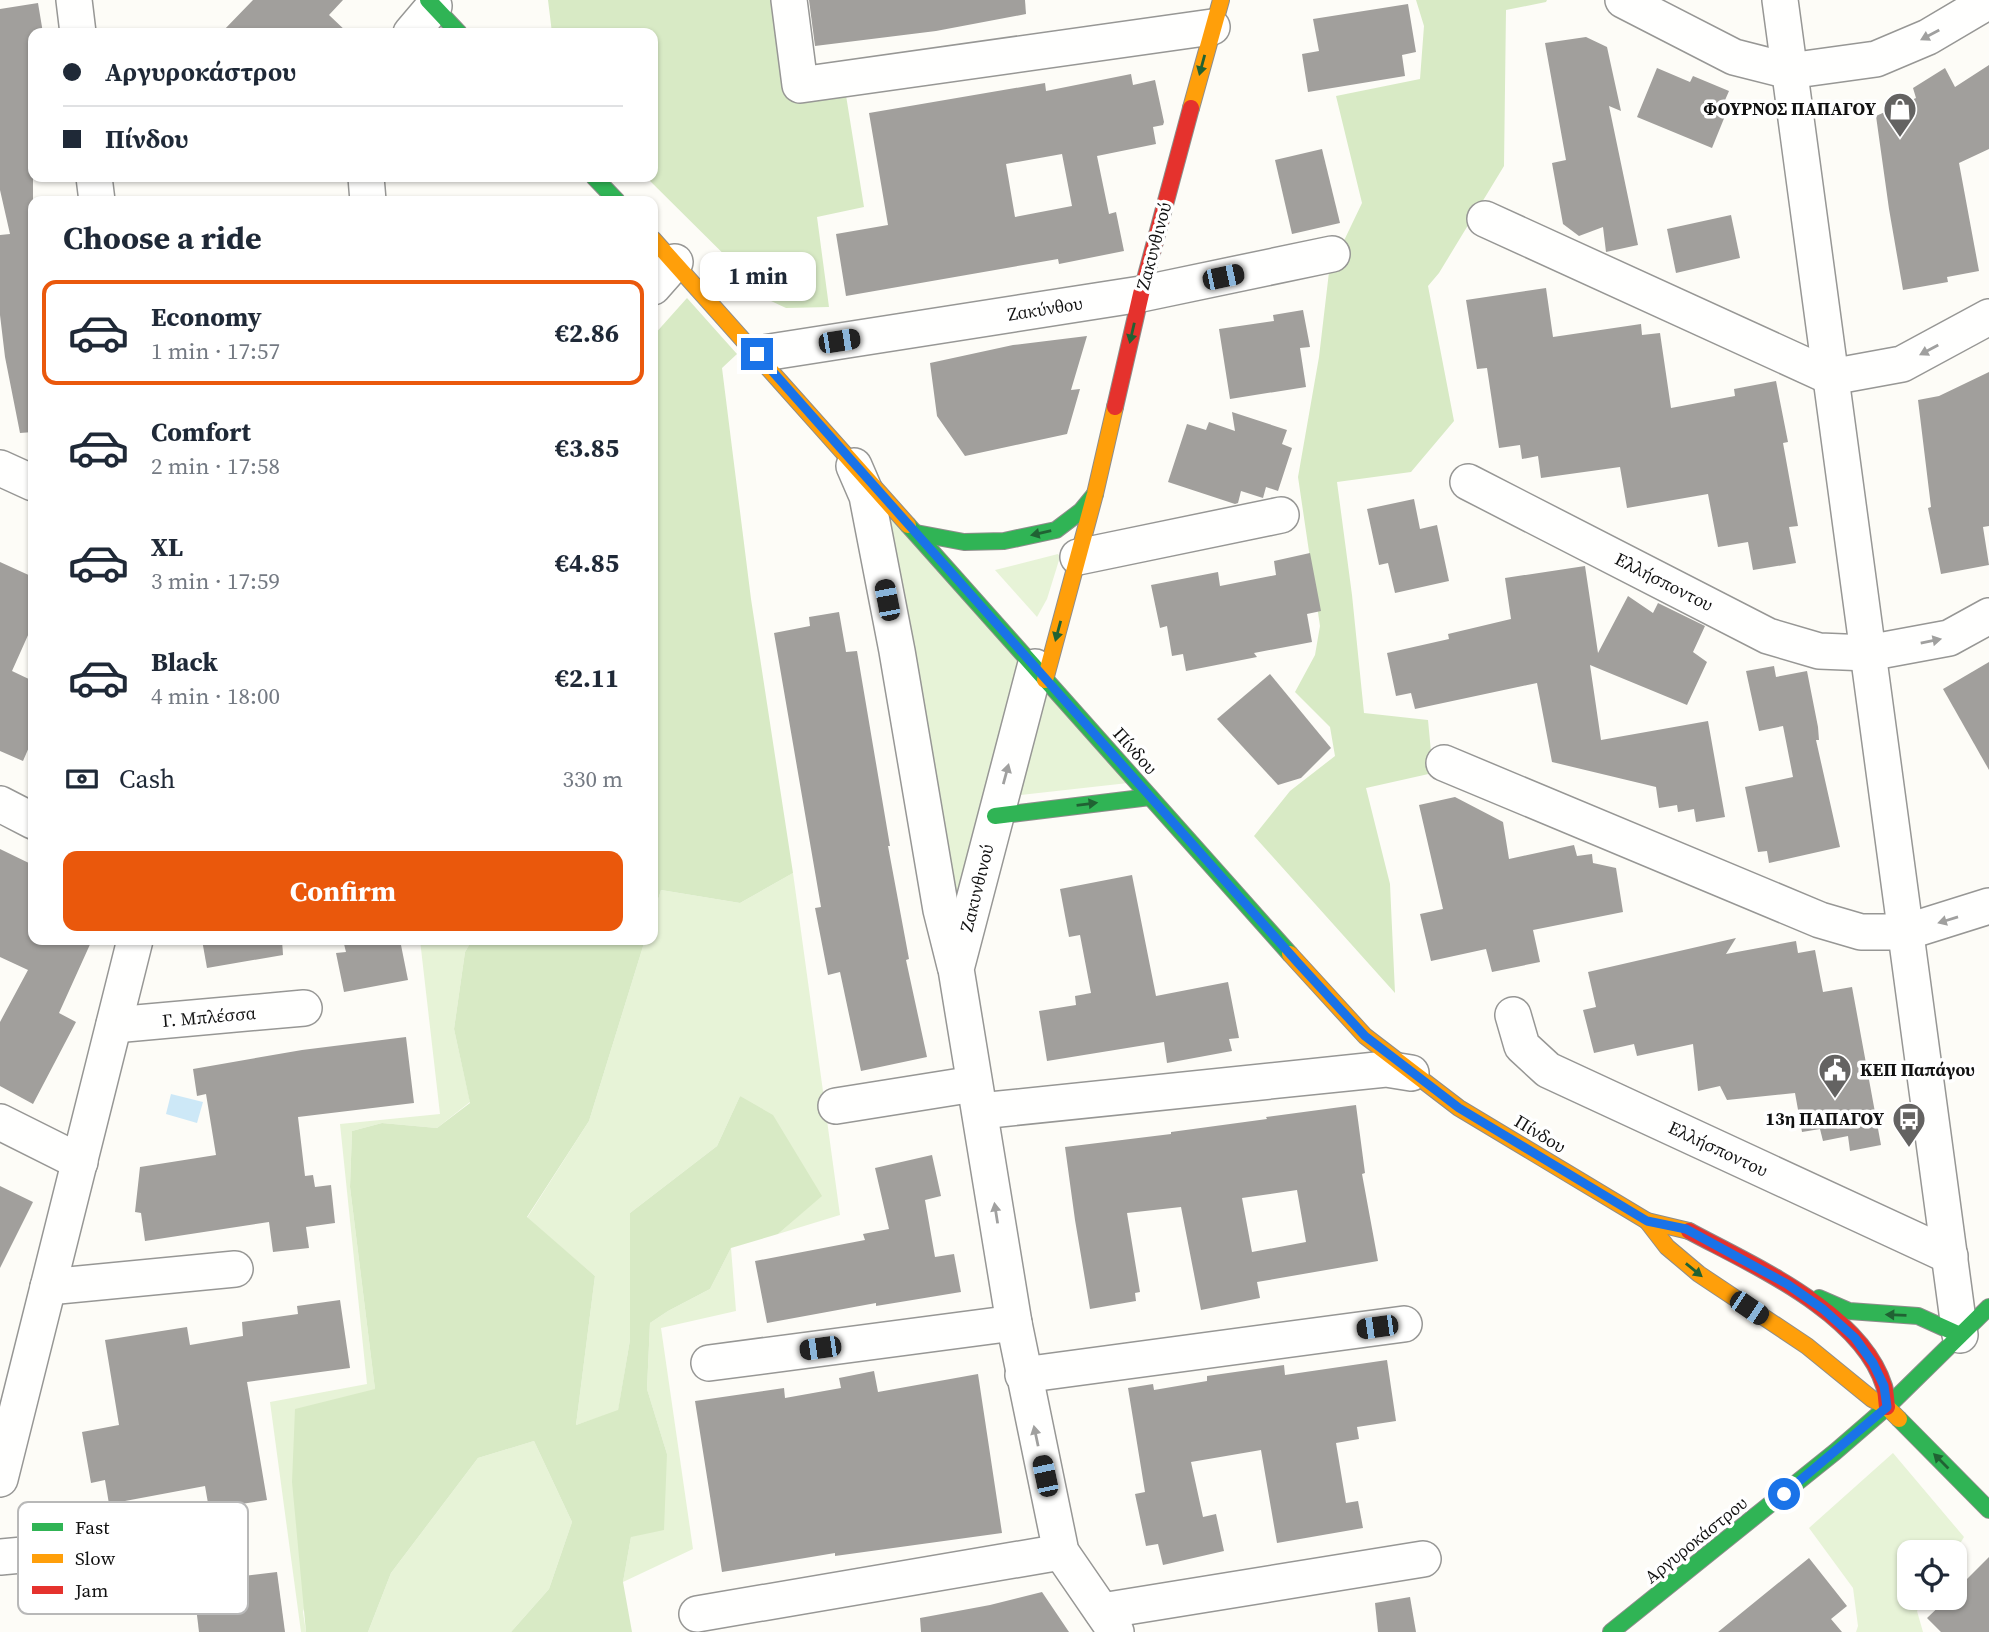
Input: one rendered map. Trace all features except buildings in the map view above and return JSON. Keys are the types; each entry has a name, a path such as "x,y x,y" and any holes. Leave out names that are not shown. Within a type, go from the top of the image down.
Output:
{"street":[{"path":"74,0 77,28"},
{"path":"789,0 800,85 1217,14"},
{"path":"1623,0 1734,57 1789,71 1876,59 1928,37 1989,1"},
{"path":"1780,0 1961,1335"},
{"path":"414,28 431,3 454,28"},
{"name":"Ζακυνθινού","path":"1109,1621 1061,1552 1013,1323 956,969 995,816 1078,557 1141,294 1217,14"},
{"path":"599,182 612,196"},
{"path":"1485,219 1831,377 1902,364 1989,317"},
{"name":"Ζακύνθου","path":"757,354 1141,294 1332,254"},
{"name":"Πίνδου","path":"660,263 757,354 1365,1036 1459,1108 1647,1221 1686,1229 1787,1284 1823,1309 1855,1338 1873,1363 1884,1386 1887,1407"},
{"path":"852,462 867,496 897,651 941,910 956,969"},
{"path":"0,468 28,481"},
{"name":"Ελλήσποντου","path":"1468,482 1768,636 1819,651 1868,653 1949,638 1989,616"},
{"path":"916,533 964,542 1004,541 1056,530 1081,511 1095,494"},
{"path":"1078,557 1281,515"},
{"path":"1444,763 1820,920 1861,932 1906,932 1989,906"},
{"path":"995,816 1150,797"},
{"path":"0,804 28,818"},
{"path":"0,1479 6,1431 48,1287 134,945"},
{"name":"Γ. Μπλέσσα","path":"114,1025 304,1008"},
{"name":"Ελλήσποντου","path":"1513,1015 1522,1046 1548,1070 1950,1256"},
{"path":"836,1106 1386,1069 1411,1073"},
{"path":"0,1122 79,1162"},
{"name":"Πίνδου","path":"1647,1221 1667,1247 1699,1275 1807,1346 1872,1399 1887,1407 1989,1510"},
{"path":"48,1287 235,1269"},
{"path":"1787,1284 1849,1311 1917,1316 1961,1335"},
{"name":"Αργυροκάστρου","path":"1611,1632 1835,1452 1887,1407 1989,1307"},
{"path":"709,1363 1013,1323"},
{"path":"1023,1375 1404,1324"},
{"path":"697,1614 1061,1552"},
{"path":"0,1557 18,1555"},
{"path":"1109,1621 1423,1559"}],"green space":[{"path":"548,0 773,0 785,91 844,83 864,207 817,217 829,307 786,308 771,301 651,182 658,182 658,28 551,28"},
{"path":"1416,0 1547,0 1506,10 1504,166 1439,273 1428,286 1454,421 1411,472 1337,482 1364,713 1428,720 1433,773 1366,788 1390,884 1395,993 1254,836 1290,791 1335,756 1330,727 1295,692 1315,655 1320,626 1298,477 1319,357 1329,272 1362,203 1336,96 1420,79 1424,26"},
{"path":"687,298 737,354 722,368 751,599 793,873 740,903 661,890 658,900 658,330"},
{"path":"882,504 1032,665 950,921"},
{"path":"1058,554 1060,557 1047,599 1037,617 995,570"},
{"path":"1047,683 1137,782 1011,796"},
{"path":"793,873 840,1215 778,1234 821,1196 740,1096 717,1146 630,1213 630,1340 618,1411 576,1425 595,1276 527,1218 589,1121 643,945 658,945 658,900 661,890 740,903"},
{"path":"421,945 469,945 465,952 454,1029 470,1102 437,1128 382,1123 352,1131 350,1187 375,1389 303,1612 306,1632 301,1632 270,1402 367,1384 340,1124 440,1114"},
{"path":"469,945 643,945 589,1121 527,1217 595,1276 576,1425 618,1410 630,1340 630,1213 717,1146 740,1096 773,1115 822,1196 778,1234 731,1248 710,1289 650,1323 647,1389 667,1454 664,1530 631,1537 623,1582 632,1632 511,1632 549,1589 572,1522 534,1441 478,1458 391,1573 368,1632 306,1632 292,1482 295,1409 375,1389 350,1187 352,1131 382,1123 437,1128 470,1103 454,1029 465,952"},
{"path":"731,1248 736,1311 661,1328 693,1549 623,1582 631,1537 667,1454 647,1389 650,1323 710,1289"},
{"path":"534,1441 572,1522 549,1589 511,1632 368,1632 391,1573 478,1458"},
{"path":"1893,1453 1964,1537 1962,1540 1897,1540 1897,1610 1918,1610 1923,1632 1856,1632 1858,1626 1853,1588 1809,1528"}],"water":[{"path":"171,1094 203,1102 197,1123 166,1114"}],"traffic: fast":[{"path":"428,0 454,28"},
{"path":"599,182 612,196"},
{"path":"916,533 964,542 1004,541 1056,530 1081,511 1095,494"},
{"path":"908,525 1290,954"},
{"path":"995,816 1150,797"},
{"path":"1819,1298 1849,1311 1918,1316 1960,1335"},
{"path":"1611,1632 1835,1452 1887,1407 1989,1307"},
{"path":"1899,1419 1989,1510"}],"traffic: slow":[{"path":"1191,108 1221,0"},
{"path":"658,245 908,525"},
{"path":"1045,680 1095,494 1115,407"},
{"path":"1290,954 1365,1036 1459,1108 1647,1221 1689,1231"},
{"path":"1647,1221 1667,1247 1699,1274 1807,1346 1899,1419"}],"traffic: jam":[{"path":"1115,407 1141,294 1191,108"},
{"path":"1689,1231 1772,1275 1829,1313 1853,1335 1872,1359 1884,1386 1887,1407"}],"place":[{"name":"ΦΟΥΡΝΟΣ ΠΑΠΑΓΟΥ","path":"1900,139"},
{"name":"ΚΕΠ Παπάγου","path":"1835,1100"},
{"name":"13η ΠΑΠΑΓΟΥ","path":"1909,1149"}],"route":[{"path":"757,354 1365,1036 1459,1108 1647,1221 1686,1229 1787,1284 1823,1309 1855,1338 1873,1363 1884,1386 1887,1407 1784,1494"}]}
